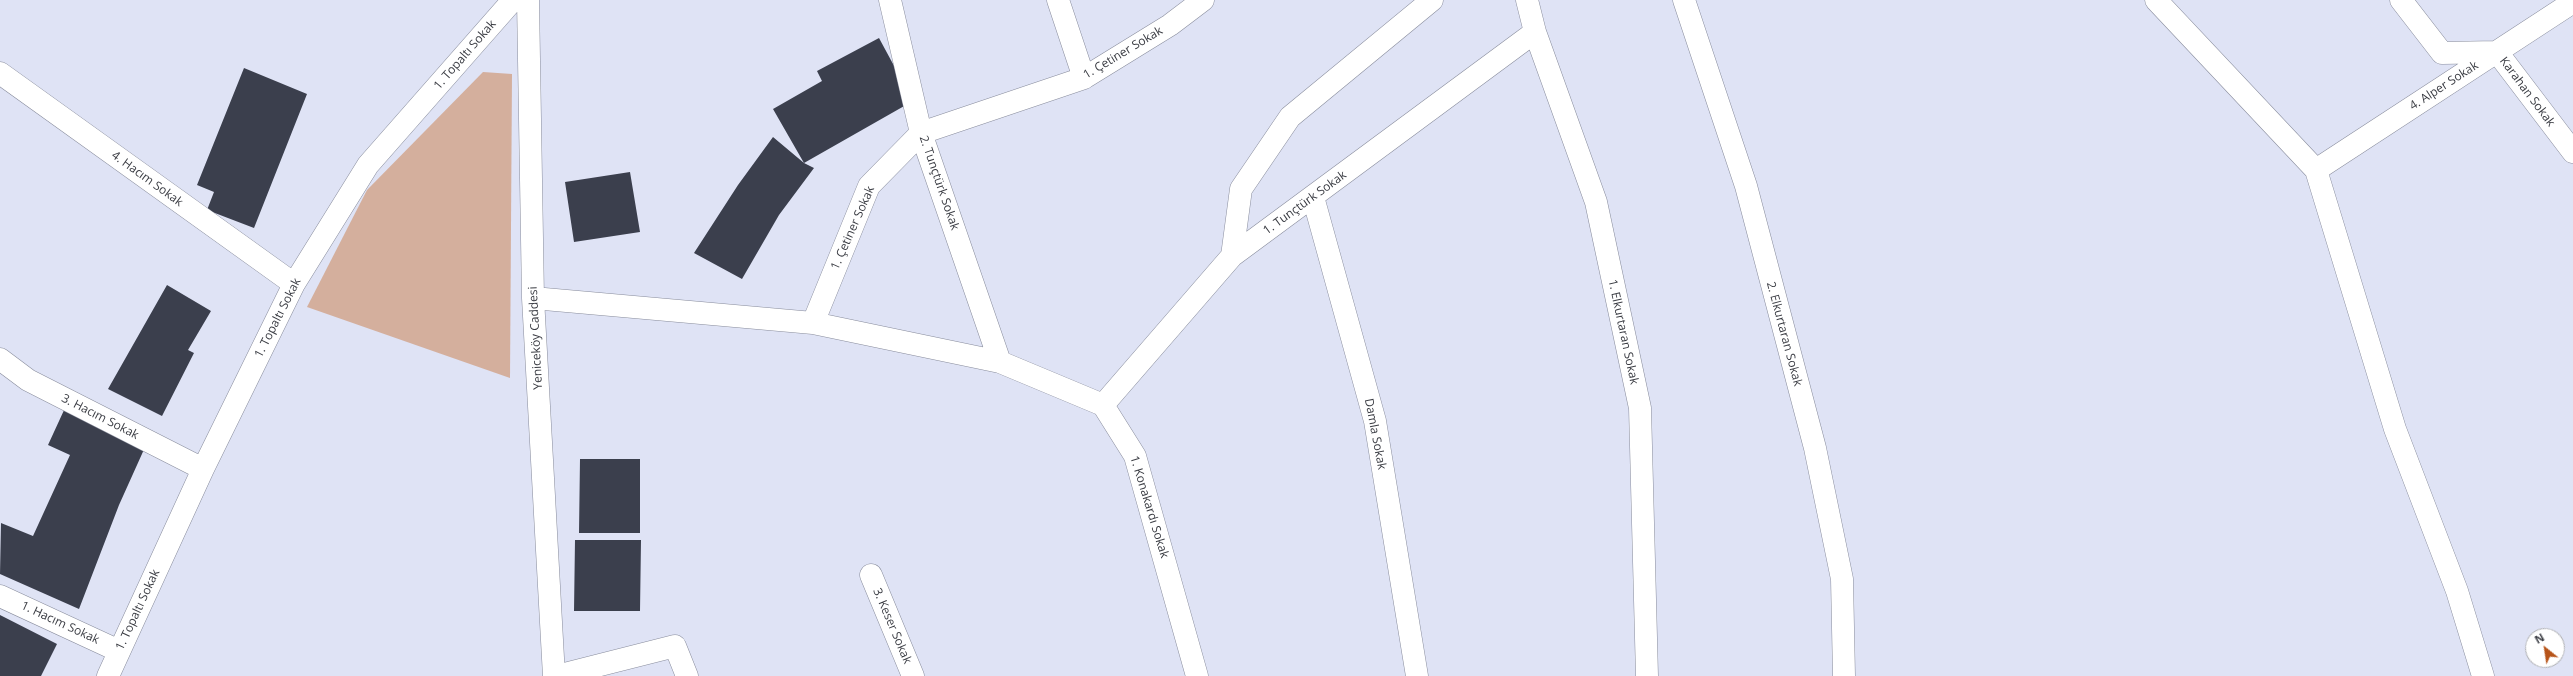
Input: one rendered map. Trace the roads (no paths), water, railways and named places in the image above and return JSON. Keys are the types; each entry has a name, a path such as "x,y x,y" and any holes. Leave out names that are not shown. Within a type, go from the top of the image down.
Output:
{"street":[{"name":"1. Topaltı Sokak","path":"108,676 203,470 294,284 368,165 513,0"},
{"name":"Yeniceköy Caddesi","path":"528,0 534,298 555,676"},
{"name":"2. Tunçtürk Sokak","path":"890,0 922,133 1000,362"},
{"path":"1058,0 1084,78"},
{"name":"1. Çetiner Sokak","path":"812,323 869,186 922,133 1084,78 1170,25 1203,0"},
{"path":"1232,256 1241,188 1290,117 1432,0"},
{"name":"1. Elkurtaran Sokak","path":"1527,0 1535,32 1596,202 1640,408 1647,676"},
{"name":"2. Elkurtaran Sokak","path":"1684,0 1746,186 1815,448 1842,579 1844,676"},
{"path":"2156,0 2316,170 2395,429 2457,591 2483,676"},
{"name":"Karahan Sokak","path":"2401,0 2442,53 2497,52 2573,152"},
{"name":"4. Alper Sokak","path":"2316,170 2573,2"},
{"name":"1. Tunçtürk Sokak","path":"1103,405 1232,256 1535,32"},
{"name":"4. Hacım Sokak","path":"0,74 294,284"},
{"name":"Damla Sokak","path":"1313,197 1375,421 1417,676"},
{"path":"534,298 812,323 1000,362 1103,405"},
{"name":"3. Hacım Sokak","path":"0,359 28,380 203,470"},
{"name":"1. Konakardı Sokak","path":"1103,405 1135,456 1197,676"},
{"name":"3. Keser Sokak","path":"871,575 913,676"},
{"name":"1. Hacım Sokak","path":"0,596 120,651"},
{"path":"555,676 675,646 687,676"}]}
